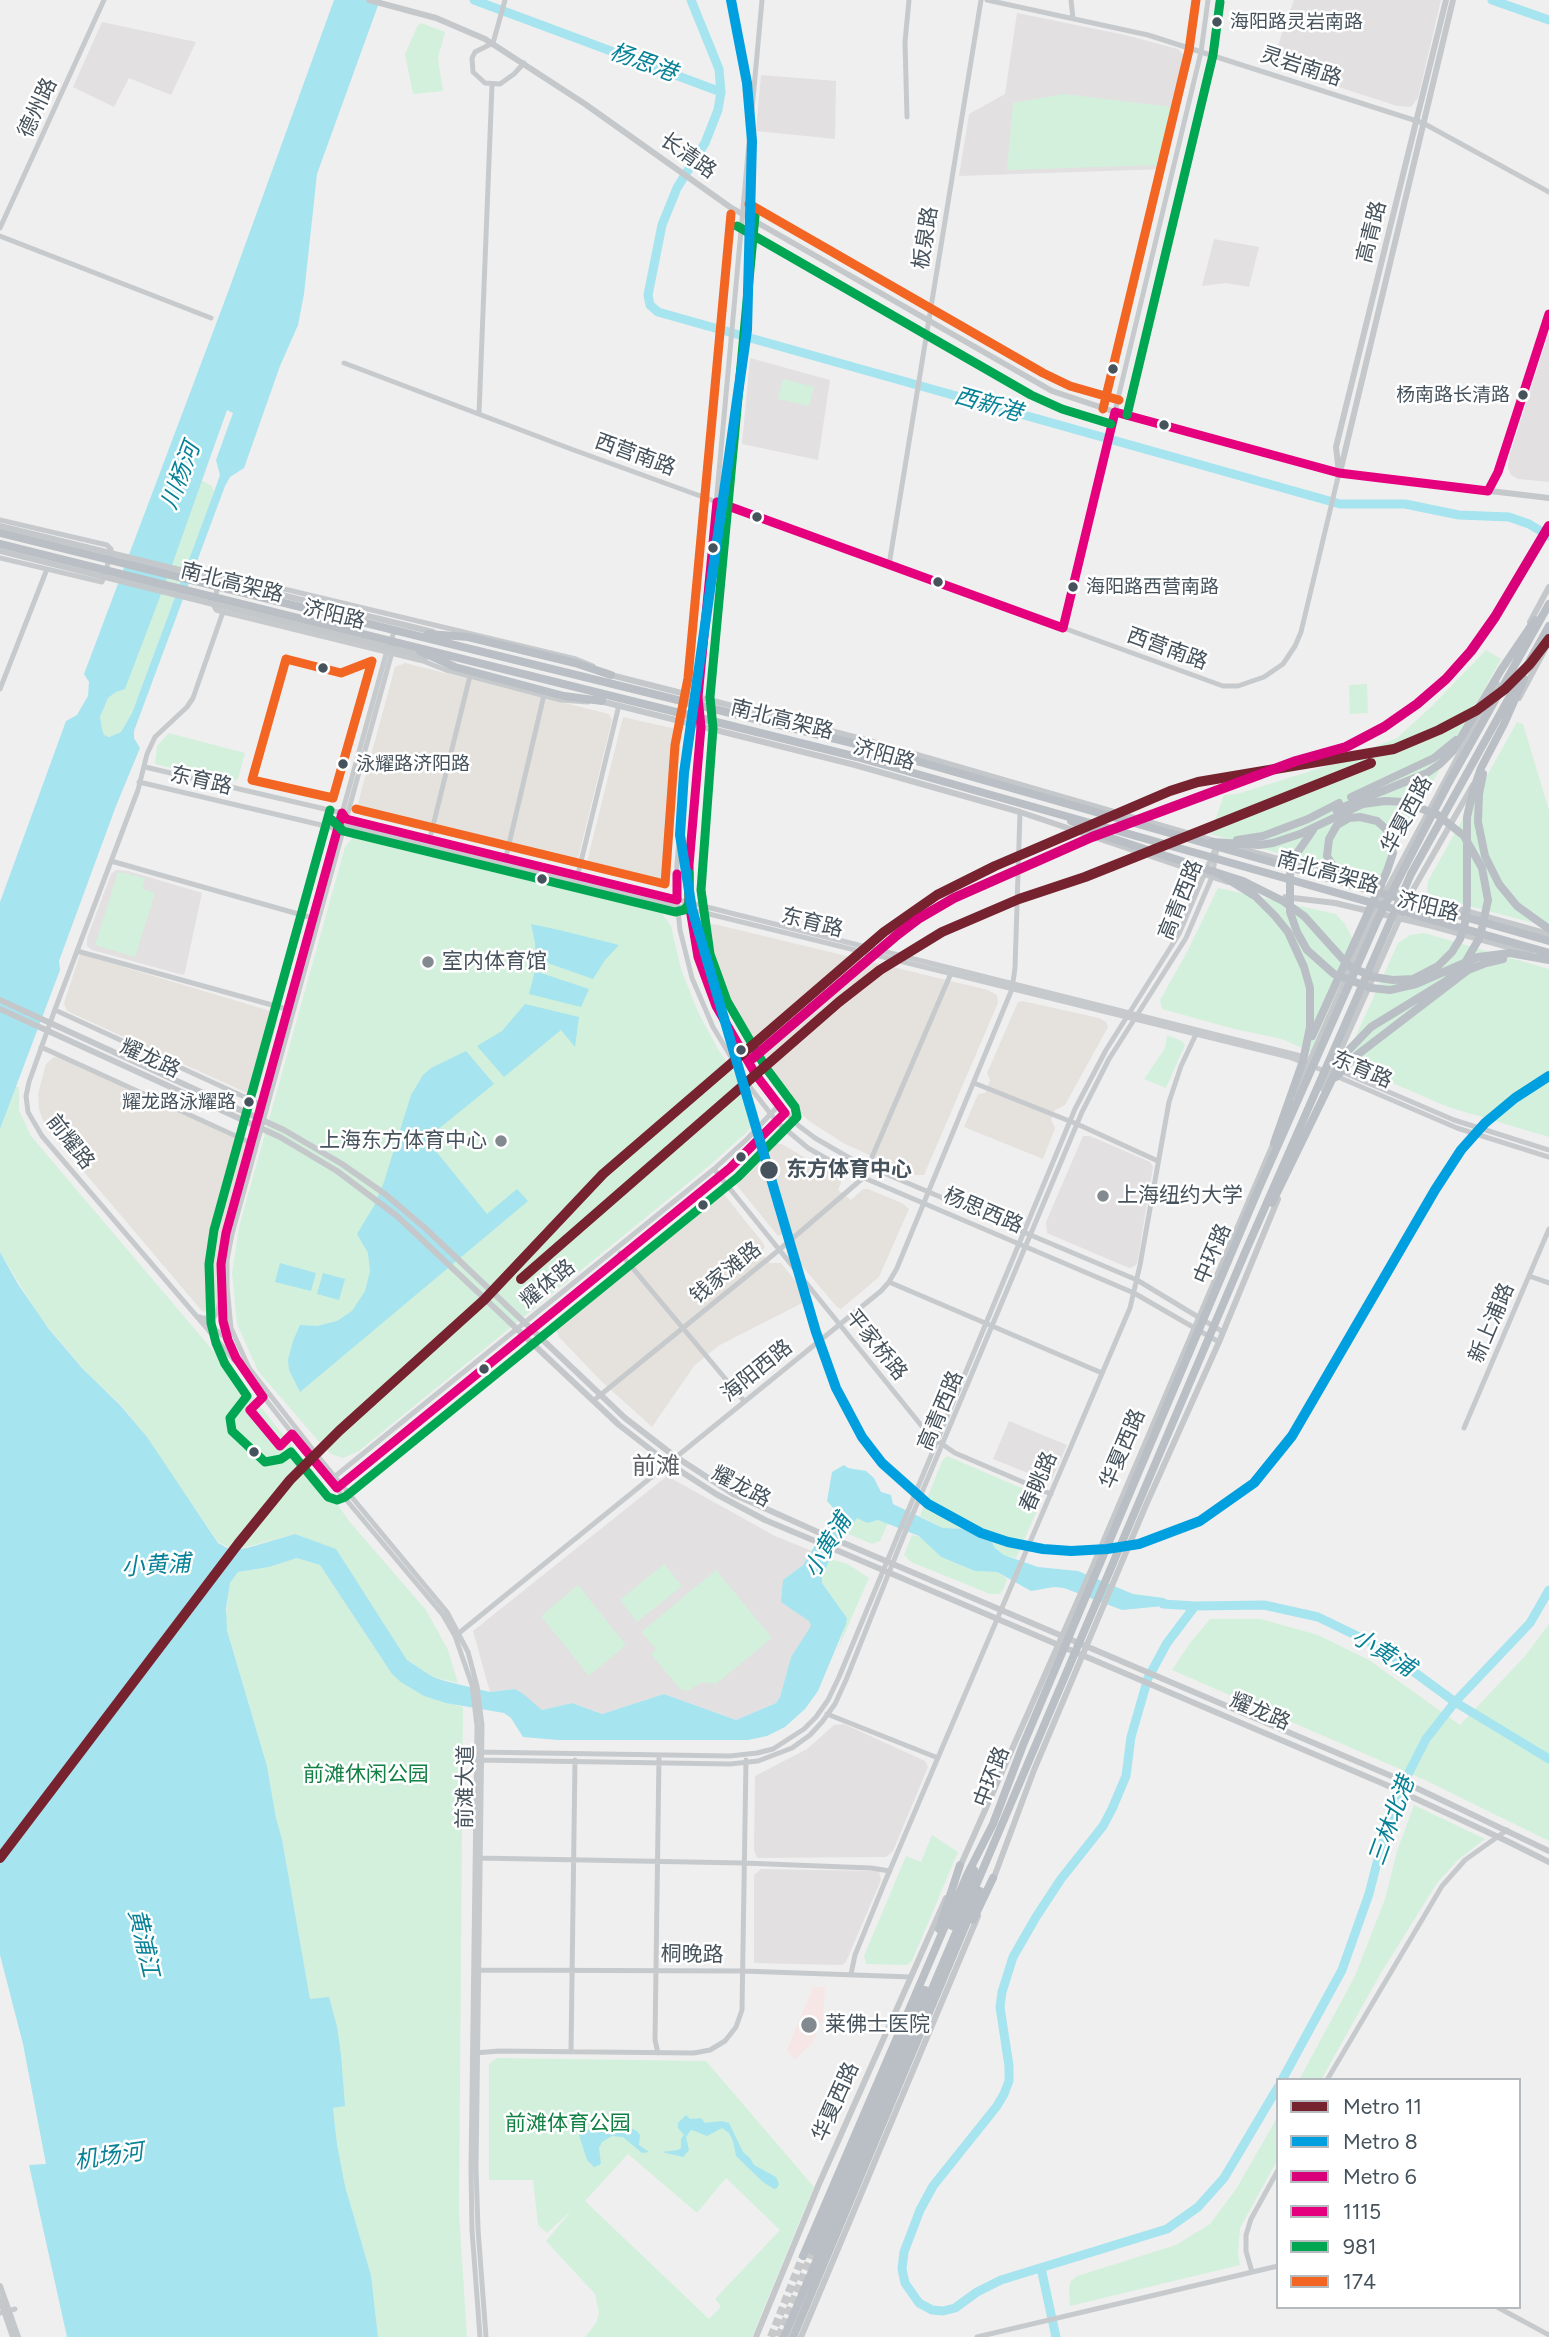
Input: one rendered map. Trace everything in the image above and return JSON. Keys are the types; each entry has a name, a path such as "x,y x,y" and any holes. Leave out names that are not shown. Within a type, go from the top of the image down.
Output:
{"highway":[{"name":"南北高架路","path":"0,533 860,745 1549,942"},
{"name":"南北高架路","path":"0,544 857,757 1549,953"},
{"path":"1549,602 1501,670 1453,751 1427,773 1359,799 1323,819 1309,834 1295,856 1289,891 1290,912 1307,950 1322,966 1346,980 1371,988 1390,990 1416,984 1478,957 1510,953 1549,959"},
{"name":"中环路","path":"803,2256 967,1875 993,1824 1029,1732 1259,1188 1378,919 1448,784 1549,602"},
{"name":"中环路","path":"784,2337 1244,1255 1411,874 1549,626"},
{"path":"414,634 468,637 575,663 611,675"},
{"path":"412,646 455,667 564,696 602,701"},
{"path":"1059,814 1091,831 1265,890 1304,916 1349,966 1373,977 1393,981 1413,979 1438,966 1460,939 1467,905 1467,817 1473,791 1532,657"},
{"path":"1219,842 1263,836 1308,819 1434,758 1467,728"},
{"path":"1486,758 1479,794 1478,822 1485,856 1499,884 1517,906 1549,931"},
{"path":"1195,840 1259,845 1273,843 1300,834 1363,804 1404,802 1430,811 1454,826 1473,848 1482,868 1488,900 1480,937 1466,961 1446,981 1371,1027 1345,1055 1295,1159 1244,1255"},
{"path":"1259,1188 1331,991 1387,872 1393,853 1387,830 1377,821 1360,817 1349,818 1338,825 1329,839 1327,856 1345,879 1365,888"},
{"path":"1215,875 1255,896 1282,923 1296,949 1310,988 1307,1061"},
{"path":"1324,1094 1357,1055 1468,970 1486,962 1526,956"},
{"name":"中环路","path":"813,2252 972,1879 978,1857"},
{"name":"中环路","path":"793,2337 979,1894 987,1863"},
{"path":"921,1985 960,1865"},
{"path":"934,2002 993,1878"}],"main road":[{"name":"长清路","path":"369,0 436,18 493,43 743,215 1052,391 1115,412 1339,473 1549,498"},
{"name":"高青路","path":"1339,473 1446,0"},
{"name":"高青路","path":"1420,122 1453,0"},
{"name":"济阳路","path":"0,526 862,739 1219,842 1549,931"},
{"name":"济阳路","path":"0,551 855,765 1020,812 1204,875 1215,875 1282,897 1335,903 1376,912 1549,959"},
{"name":"华夏西路","path":"756,2337 819,2185 1090,1573 1307,1061 1388,888 1549,587"},
{"name":"华夏西路","path":"802,2337 953,1981 1034,1770 1146,1505 1219,1342 1331,1070 1410,895 1491,753 1549,642"},
{"name":"耀龙路","path":"0,1000 312,1154 397,1216 635,1438 668,1463 740,1508 1384,1784 1498,1836 1549,1863"},
{"name":"耀龙路","path":"0,1009 261,1120 316,1147 403,1209 633,1424 676,1457 733,1494 844,1544 1389,1775 1549,1851"},
{"path":"0,2286 13,2337"},
{"path":"0,2299 18,2337"}],"street":[{"name":"德州路","path":"0,228 104,0"},
{"path":"505,0 493,43 475,51 471,65 478,78 492,85 507,80 524,63"},
{"path":"698,697 762,0"},
{"path":"907,117 905,42 909,0"},
{"name":"板泉路","path":"889,565 981,0"},
{"name":"灵岩南路","path":"987,0 1124,28 1420,122 1549,192"},
{"path":"1071,0 1073,18"},
{"path":"1063,628 1201,52 1208,0"},
{"path":"480,413 492,85"},
{"path":"0,236 211,318"},
{"path":"1488,491 1499,472 1549,314"},
{"name":"西营南路","path":"344,363 1223,686 1247,684 1272,673"},
{"name":"高青路","path":"1272,673 1287,659 1298,639 1339,473"},
{"path":"0,520 107,545 111,549 102,582 0,558"},
{"path":"0,689 47,569"},
{"path":"602,701 571,702 470,676 388,649 223,612 216,610 213,604 220,580 229,576 576,659 611,675"},
{"name":"前耀路","path":"223,612 193,698 155,737 147,754 145,767 41,1047 26,1096 28,1112 34,1124 245,1373"},
{"path":"226,1318 221,1291 224,1242 251,1143 261,1120 388,649 398,623"},
{"path":"429,843 470,676"},
{"path":"505,861 544,695"},
{"name":"杨思西路","path":"698,697 690,723 677,864 677,903 686,960 705,1012 746,1082 770,1114 807,1149 863,1178 1134,1293 1219,1342"},
{"name":"杨思西路","path":"698,697 701,727 689,865 690,906 698,957 716,1006 756,1075 785,1113 815,1138 868,1166 1137,1280 1223,1332"},
{"path":"577,878 619,705"},
{"name":"东育路","path":"145,767 429,843 1197,1031 1307,1061 1454,1120 1549,1150"},
{"name":"东育路","path":"139,782 338,829"},
{"name":"海阳西路","path":"457,1634 889,1282 929,1192 1013,986 1020,812"},
{"path":"316,919 338,829 344,819"},
{"path":"338,829 344,819"},
{"name":"高青西路","path":"912,1510 937,1441 1069,1122 1089,1080 1179,934 1219,842"},
{"name":"高青西路","path":"479,1760 746,1763 776,1756 792,1748 810,1735 828,1714 846,1680 901,1534 943,1446 1077,1124 1100,1076 1186,938 1215,875 1219,842"},
{"path":"111,862 316,919"},
{"path":"77,951 291,1010"},
{"name":"钱家滩路","path":"593,1401 863,1178 952,971"},
{"path":"55,1010 262,1105"},
{"path":"261,1120 262,1105 291,1010"},
{"name":"春眺路","path":"851,1974 855,1955 1024,1560 1134,1293 1174,1083 1197,1031"},
{"path":"41,1047 251,1143"},
{"name":"东育路","path":"1331,1070 1457,1128 1549,1157"},
{"path":"974,1083 1077,1124 1158,1161"},
{"name":"耀体路","path":"333,1478 713,1169 779,1105"},
{"name":"耀体路","path":"339,1486 720,1177 785,1113"},
{"path":"226,1318 229,1247 258,1128"},
{"name":"平家桥路","path":"713,1169 922,1427 943,1446 1051,1494"},
{"name":"新上浦路","path":"1464,1428 1549,1229"},
{"path":"616,1248 744,1401"},
{"path":"1529,1276 1549,1283"},
{"path":"889,1282 1102,1374"},
{"path":"200,1319 215,1316 221,1291"},
{"path":"200,1319 209,1327 226,1318"},
{"name":"前滩大道","path":"226,1318 228,1340 245,1373 333,1478"},
{"name":"前滩大道","path":"226,1318 238,1347 256,1378 457,1634 475,1686 479,1760 471,2218 480,2337"},
{"path":"213,1326 228,1340 256,1378"},
{"name":"高青西路","path":"479,1752 746,1755 773,1749 804,1729 820,1711 839,1677 887,1572"},
{"path":"820,1711 938,1758"},
{"path":"571,2052 575,1754"},
{"path":"658,2053 655,2040 659,1755"},
{"path":"475,2053 703,2052 718,2047 725,2041 740,2017 746,1755"},
{"path":"1329,2078 1442,1886 1465,1860 1508,1830"},
{"path":"478,1858 743,1863 890,1871"},
{"name":"桐晚路","path":"476,1970 743,1971 911,1977"},
{"name":"前滩大道","path":"475,2053 477,2217 486,2337"},
{"path":"1252,2272 1246,2235 1251,2219 1276,2175"},
{"path":"977,2337 1276,2266"},
{"path":"1501,2309 1549,2335"}],"shaded area":[{"path":"1294,0 1441,0 1418,98 1411,107 1397,106 1271,65"},
{"path":"1017,13 1178,49 1188,60 1189,69 1165,169 959,176 969,114 1005,94"},
{"path":"102,22 196,42 171,95 129,78 114,107 73,87"},
{"path":"761,75 836,81 835,139 756,131"},
{"path":"1214,239 1259,247 1249,287 1226,283 1202,286"},
{"path":"1549,332 1549,482 1518,479 1511,475 1509,457"},
{"path":"750,358 830,380 818,460 742,444"},
{"path":"405,663 609,714 612,720 576,867 360,815 357,807 395,667"},
{"path":"623,717 676,729 681,738 670,876 660,884 590,868 587,862"},
{"path":"116,870 128,871 202,893 183,975 92,950 87,946 87,938 111,874"},
{"path":"714,924 988,990 997,995 998,1003 924,1175 913,1175 843,1143 809,1121 786,1100 762,1070 727,1007 703,928 704,925"},
{"path":"80,954 277,1013 278,1019 258,1092 247,1093 67,1011 64,1003"},
{"path":"1018,1002 1099,1018 1106,1022 1108,1027 1065,1105 1055,1110 1051,1120 1055,1128 1043,1159 964,1127 978,1094 985,1093 990,1080 987,1073"},
{"path":"54,1057 247,1144 224,1226 218,1267 219,1300 212,1313 202,1311 45,1126 39,1109 38,1094 46,1064"},
{"name":"上海纽约大学","path":"1083,1136 1090,1136 1150,1162 1153,1167 1137,1264 1133,1267 1129,1268 1047,1233 1046,1222"},
{"path":"773,1143 782,1144 842,1180 838,1190 851,1200 863,1189 868,1189 902,1203 909,1209 879,1277 841,1309 791,1253 793,1244 784,1234 778,1236 735,1183"},
{"path":"723,1193 763,1243 765,1247 761,1253 770,1263 781,1263 810,1299 718,1346 694,1366 652,1427 600,1380 559,1337 556,1330 559,1319 690,1212"},
{"path":"1009,1421 1067,1445 1052,1479 1045,1480 993,1459"},
{"path":"667,1476 775,1536 812,1551 803,1565 783,1580 812,1626 791,1657 776,1703 736,1720 664,1694 602,1714 572,1703 542,1710 515,1689 490,1692 473,1631"},
{"path":"844,1724 925,1761 928,1767 893,1851 886,1857 757,1858 754,1850 755,1776 807,1749 834,1725"},
{"path":"761,1869 879,1871 881,1880 846,1962 842,1965 754,1963 754,1875"},
{"name":"莱佛士医院","path":"813,1987 825,1987 823,2019 812,2043 795,2060 787,2050"}],"green space":[{"path":"421,23 445,32 438,58 443,91 413,94 405,54"},
{"path":"1064,94 1171,107 1159,165 1007,170 1013,103"},
{"path":"783,379 814,387 809,406 778,399"},
{"path":"201,480 212,486 214,492 132,713 121,732 109,737 104,735 100,717 108,698 125,688"},
{"path":"1486,650 1501,659 1378,881 1210,834 1224,795 1237,794 1327,766 1397,738"},
{"path":"1367,684 1368,713 1350,714 1349,685"},
{"path":"1517,722 1523,724 1549,810 1549,927 1435,897 1427,892 1428,881"},
{"path":"169,733 245,753 238,779 231,783 155,764 157,746"},
{"name":"上海东方体育中心","path":"362,835 660,911 671,926 681,969 698,1012 758,1113 754,1124 746,1133 709,1166 359,1451 343,1458 331,1454 320,1443 258,1371 237,1324 232,1273 239,1227 345,847 354,836"},
{"path":"118,872 145,878 142,889 155,893 135,957 95,945"},
{"path":"1218,888 1336,914 1345,924 1356,945 1311,1052 1282,1039 1162,1009 1160,1000"},
{"path":"1424,933 1549,969 1549,1137 1448,1107 1344,1062 1398,943 1410,935"},
{"path":"1167,1035 1185,1045 1166,1088 1144,1079 1165,1048"},
{"path":"15,1087 19,1087 19,1110 31,1136 260,1406 321,1481 349,1521 426,1610 448,1650 458,1683 433,1677 407,1660 335,1549 295,1534 235,1550 218,1542 142,1431 41,1319 0,1252 0,1129"},
{"path":"947,1456 1040,1496 1041,1502 1016,1558 1004,1555 995,1548 989,1537 980,1532 943,1528 920,1516 942,1461"},
{"path":"857,1518 867,1522 878,1520 888,1523 880,1541 872,1544 846,1533"},
{"path":"912,1535 921,1537 941,1557 975,1571 997,1572 1007,1579 1004,1588 1000,1594 990,1594 911,1562 904,1555"},
{"name":"前滩休闲公园","path":"297,1558 320,1565 392,1674 424,1696 463,1707 459,2212 467,2337 378,2337 371,2275 345,2186 333,2108 345,2105 310,2000 267,1766 225,1622 230,1583 238,1572 269,1567"},
{"path":"830,1559 848,1564 869,1578 838,1649 847,1618 822,1583"},
{"path":"664,1564 682,1586 637,1622 620,1600"},
{"path":"716,1570 772,1638 716,1684 702,1682 688,1691 680,1689 651,1654 656,1649 641,1632"},
{"path":"578,1585 626,1645 589,1676 541,1616"},
{"path":"1210,1619 1261,1619 1318,1635 1369,1660 1460,1725 1525,1656 1549,1624 1549,1841 1425,1780 1172,1670"},
{"path":"1414,1805 1485,1839 1459,1859 1437,1883 1381,1973 1322,2078 1300,2078 1355,1976 1385,1899 1397,1851"},
{"path":"932,1835 958,1852 912,1961 907,1965 866,1964 864,1956 906,1856 921,1862"},
{"name":"前滩体育公园","path":"497,2058 706,2061 814,2187 752,2337 585,2337 596,2323 599,2313 595,2294 546,2241 571,2211 547,2233 538,2225 533,2180 489,2180 489,2064","holes":["628,2154 697,2213 726,2178 780,2230 715,2299 721,2307 709,2319 585,2201"]},
{"path":"1276,2119 1276,2163 1240,2228 1240,2265 1070,2306 1069,2288 1071,2281 1077,2276 1176,2245 1210,2224 1236,2189"}],"water":[{"name":"川杨河","path":"334,0 380,0 317,174 298,325 280,366 244,468 230,477 225,486 134,731 134,738 140,748 59,961 60,970 0,1129 0,902 66,721 77,715 88,696 89,682 84,674 228,292","holes":["227,410 233,413 216,460 220,475 132,713 121,732 109,737 104,735 100,717 108,698 125,689"]},
{"path":"531,924 619,945 593,979 536,959"},
{"path":"535,971 589,989 581,1007 529,994"},
{"path":"525,1004 579,1017 575,1047 561,1030 504,1077 477,1046 502,1031"},
{"path":"466,1051 494,1084 426,1139 487,1214 517,1189 528,1201 300,1392 289,1370 288,1360 300,1325 317,1326 337,1321 352,1311 365,1291 370,1271 368,1253 357,1234 374,1206 384,1182 411,1095 423,1075 431,1068"},
{"path":"0,1252 48,1328 147,1437 218,1543 231,1550 295,1534 336,1549 407,1660 433,1677 445,1681 490,1692 515,1689 542,1710 572,1703 602,1714 664,1694 736,1720 776,1703 791,1657 811,1626 809,1621 781,1602 783,1580 803,1565 836,1511 827,1501 832,1472 844,1465 866,1471 874,1478 881,1492 891,1495 893,1504 943,1528 980,1532 989,1537 995,1548 1004,1555 1038,1567 1078,1571 1133,1594 1164,1598 1174,1605 1122,1610 1064,1588 1031,1591 997,1572 975,1571 941,1557 919,1536 878,1520 867,1523 857,1518 830,1559 822,1577 822,1583 847,1618 846,1624 818,1691 805,1709 785,1727 767,1736 748,1740 558,1740 523,1737 511,1718 504,1713 446,1703 424,1696 401,1682 392,1674 320,1565 297,1558 269,1567 238,1572 230,1583 226,1609 227,1630 267,1766 310,1999 329,1997 337,2027 345,2106 333,2108 337,2144 345,2186 371,2275 378,2337 67,2337 29,2165 46,2164 23,2044 0,1955"},
{"path":"280,1263 316,1273 311,1291 275,1282"},
{"path":"323,1273 345,1279 339,1300 317,1294"},
{"path":"686,2115 690,2119 701,2118 705,2123 729,2123 743,2152 754,2165 776,2177 779,2184 777,2188 774,2189 763,2182 736,2156 729,2133 722,2128 707,2136 690,2131 686,2137 689,2150 683,2157 662,2152 681,2148 684,2135 678,2128 678,2123"},
{"path":"616,2125 637,2131 640,2135 639,2145 649,2152 642,2153 623,2137 612,2136 602,2142 599,2148 601,2164 594,2167 587,2160 579,2135 584,2130"}],"waterway":[{"name":"杨思港","path":"474,0 721,92"},
{"name":"西新港","path":"691,0 719,69 721,92 718,110 705,143 677,188 662,225 648,295 650,305 658,312 1340,504 1405,504 1459,515 1509,517 1529,524 1549,536"},
{"name":"杨思港","path":"1492,0 1549,20"},
{"name":"三林北港","path":"1283,2078 1342,1970 1369,1894 1381,1847 1402,1786 1426,1739 1455,1702 1530,1623 1549,1590"},
{"name":"小黄浦","path":"1163,1604 1264,1605 1318,1617 1380,1647 1455,1702 1549,1759"},
{"path":"1195,1606 1167,1643 1148,1678 1131,1737 1126,1776 1112,1809 1103,1826 1061,1879 1013,1957 1000,2007 1009,2081 997,2106 933,2186 920,2210 904,2252 902,2269 905,2283 919,2303 932,2310 943,2311 955,2308 977,2292 1001,2280 1167,2229 1198,2207 1224,2178 1276,2090"},
{"name":"三林北港","path":"1041,2268 1056,2337"}],"tunnel":[{"path":"779,2337 813,2251"},
{"path":"771,2337 803,2256"}],"metro line":[{"name":"8","path":"731,0 747,83 752,141 747,330 684,773 680,835 692,909 816,1332 836,1388 862,1437 882,1463 928,1504 981,1533 1008,1542 1071,1551 1107,1549 1139,1544 1200,1521 1254,1483 1292,1436 1461,1150 1485,1123 1515,1098 1549,1076"},
{"name":"6","path":"753,1058 897,935 954,898 1092,837 1296,761 1346,747 1384,727 1446,679 1471,651 1495,617 1549,526"},
{"name":"11","path":"0,1858 238,1544 290,1480 339,1431 484,1300 603,1174 884,932 937,895 995,866 1170,791 1198,782 1394,749 1439,730 1477,710 1505,689 1530,664 1549,639"},
{"name":"11","path":"521,1279 839,1002 880,970 942,932 1019,899 1085,877 1371,763"}],"transit line":[{"name":"174","path":"1103,409 1189,50 1196,0"},
{"name":"981","path":"1127,415 1213,55 1220,2"},
{"name":"174","path":"749,204 1043,373 1070,386 1119,400"},
{"name":"174","path":"356,809 665,884 675,745 688,678 731,214"},
{"name":"981","path":"330,810 214,1230 209,1264 211,1323 216,1343 225,1364 247,1396 230,1418 232,1431 265,1462 281,1459 291,1452 328,1497 337,1500 345,1497 738,1177 797,1117 795,1107 766,1068 727,1001 710,954 701,890 713,728 710,697 755,216"},
{"name":"981","path":"737,226 1031,395 1062,409 1111,424"},
{"name":"1115","path":"1488,491 1498,472 1549,314"},
{"name":"1115","path":"1115,412 1339,473 1488,491"},
{"name":"1115","path":"1063,628 1115,412"},
{"name":"1115","path":"717,502 1063,628"},
{"name":"1115","path":"342,813 226,1233 221,1264 223,1321 228,1340 236,1358 263,1397 250,1410 280,1446 292,1434 337,1488 730,1168 785,1113 756,1075 716,1006 698,957 689,903 689,865 701,727 698,697 717,502"},
{"name":"174","path":"286,659 341,673 372,661 333,798 252,780 286,659"},
{"name":"1115","path":"342,813 346,819 677,900 677,874"},
{"name":"981","path":"332,820 343,831 675,912 684,910 689,904 689,873"}],"place":[{"name":"海阳路灵岩南路","path":"1217,22"},
{"name":"杨南路长清路","path":"1523,395"},
{"name":"海阳路西营南路","path":"1073,587"},
{"name":"泳耀路济阳路","path":"343,764"},
{"name":"室内体育馆","path":"428,962"},
{"name":"耀龙路泳耀路","path":"249,1102"},
{"name":"上海东方体育中心","path":"501,1141"},
{"name":"东方体育中心","path":"769,1170"},
{"name":"上海纽约大学","path":"1103,1196"},
{"name":"莱佛士医院","path":"809,2025"}],"district":[{"name":"前滩","path":"656,1467"}],"water label":[{"name":"黄浦江","path":"143,1943"},
{"name":"机场河","path":"109,2157"}]}
